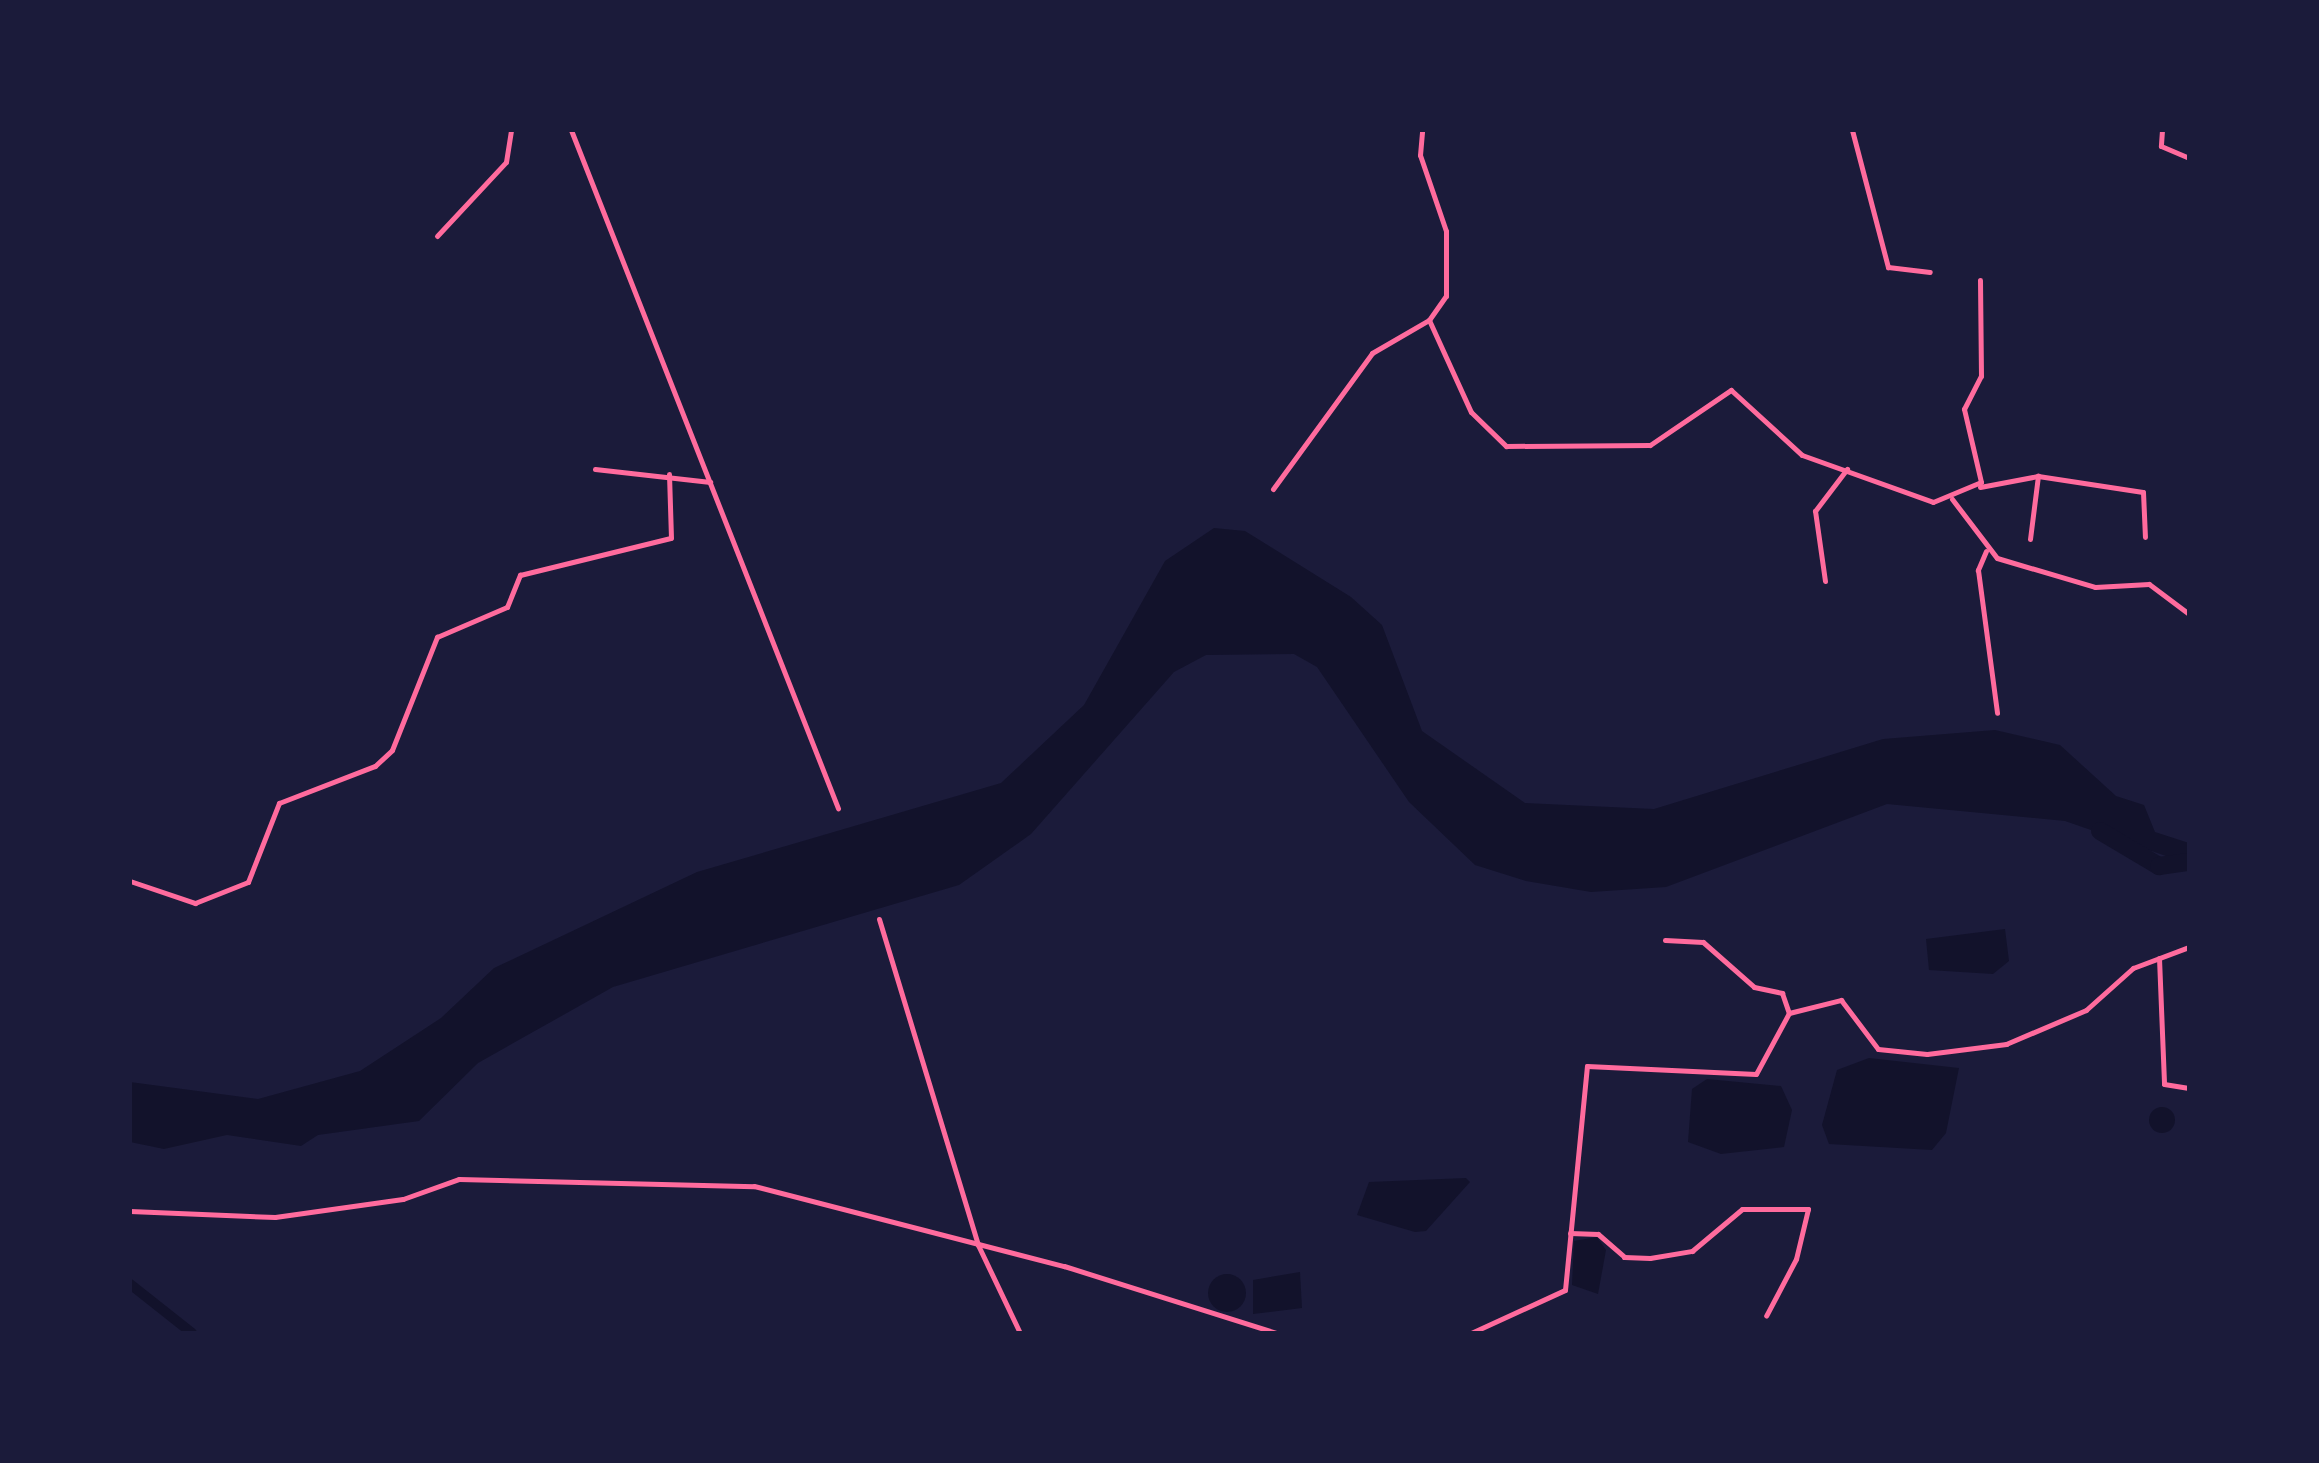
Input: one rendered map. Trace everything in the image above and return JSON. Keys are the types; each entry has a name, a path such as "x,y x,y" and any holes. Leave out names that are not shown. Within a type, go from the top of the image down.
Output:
{"street":[{"path":"437,236 506,162 511,130"},
{"path":"571,130 838,808"},
{"path":"1273,489 1372,353 1428,320 1450,277 1422,130"},
{"path":"1852,130 1888,267 1930,272"},
{"path":"2162,130 2161,146 2189,158"},
{"path":"1980,280 1980,376 1964,409 1980,487"},
{"path":"1428,320 1471,412 1506,446 1650,445 1731,390 1791,448 1847,469 1907,500 1952,499 1980,487 2038,476 2149,495 2145,537"},
{"path":"594,469 669,474 710,482"},
{"path":"1825,582 1815,511 1847,469"},
{"path":"130,881 195,903 248,882 279,803 375,766 392,750 437,637 507,608 520,575 671,538 669,474"},
{"path":"2030,539 2038,476"},
{"path":"1952,499 1986,552 2095,587 2149,584 2189,614"},
{"path":"1986,552 1978,570 1997,713"},
{"path":"879,919 978,1245 1020,1333"},
{"path":"1665,940 1703,942 1754,987 1782,993 1789,1013"},
{"path":"1471,1333 1566,1290 1587,1066 1756,1074 1789,1013 1841,1000 1871,1046 1896,1053 2006,1044 2086,1010 2160,958 2189,947"},
{"path":"2160,958 2164,1084 2189,1088"},
{"path":"130,1211 275,1217 404,1200 459,1179 726,1184 978,1245 1277,1333"},
{"path":"1570,1234 1598,1234 1624,1257 1650,1258 1692,1251 1742,1209 1808,1210 1796,1259 1766,1316"}],"shaded area":[{"path":"1214,528 1245,531 1351,597 1382,625 1422,731 1525,803 1654,809 1883,739 1995,730 2060,745 2116,796 2144,805 2155,832 2189,843 2189,864 2065,821 1887,804 1666,887 1591,892 1526,881 1475,865 1409,802 1317,667 1294,654 1206,655 1174,672 1031,834 959,885 613,987 478,1063 419,1121 318,1135 301,1146 227,1135 164,1149 130,1142 130,1082 258,1099 360,1071 441,1018 494,968 697,872 1001,783 1084,705 1165,561"},
{"path":"2005,929 2009,961 1993,974 1929,970 1926,939"},
{"path":"1869,1058 1959,1068 1946,1133 1932,1150 1829,1144 1822,1125 1837,1070"},
{"path":"1707,1079 1781,1086 1792,1110 1784,1147 1721,1154 1688,1142 1692,1089"},
{"path":"2162,1107 2171,1111 2175,1120 2171,1129 2162,1133 2153,1129 2149,1120 2153,1111"},
{"path":"1466,1178 1470,1182 1426,1231 1415,1232 1357,1215 1369,1182"},
{"path":"1597,1237 1606,1250 1598,1294 1572,1285 1574,1241"},
{"path":"1300,1272 1302,1308 1253,1314 1253,1280"},
{"path":"1227,1274 1240,1280 1246,1293 1240,1306 1227,1312 1214,1306 1208,1293 1214,1280"}],"waterway":[{"path":"2100,831 2159,866 2189,862"},
{"path":"130,1284 192,1333"}]}
